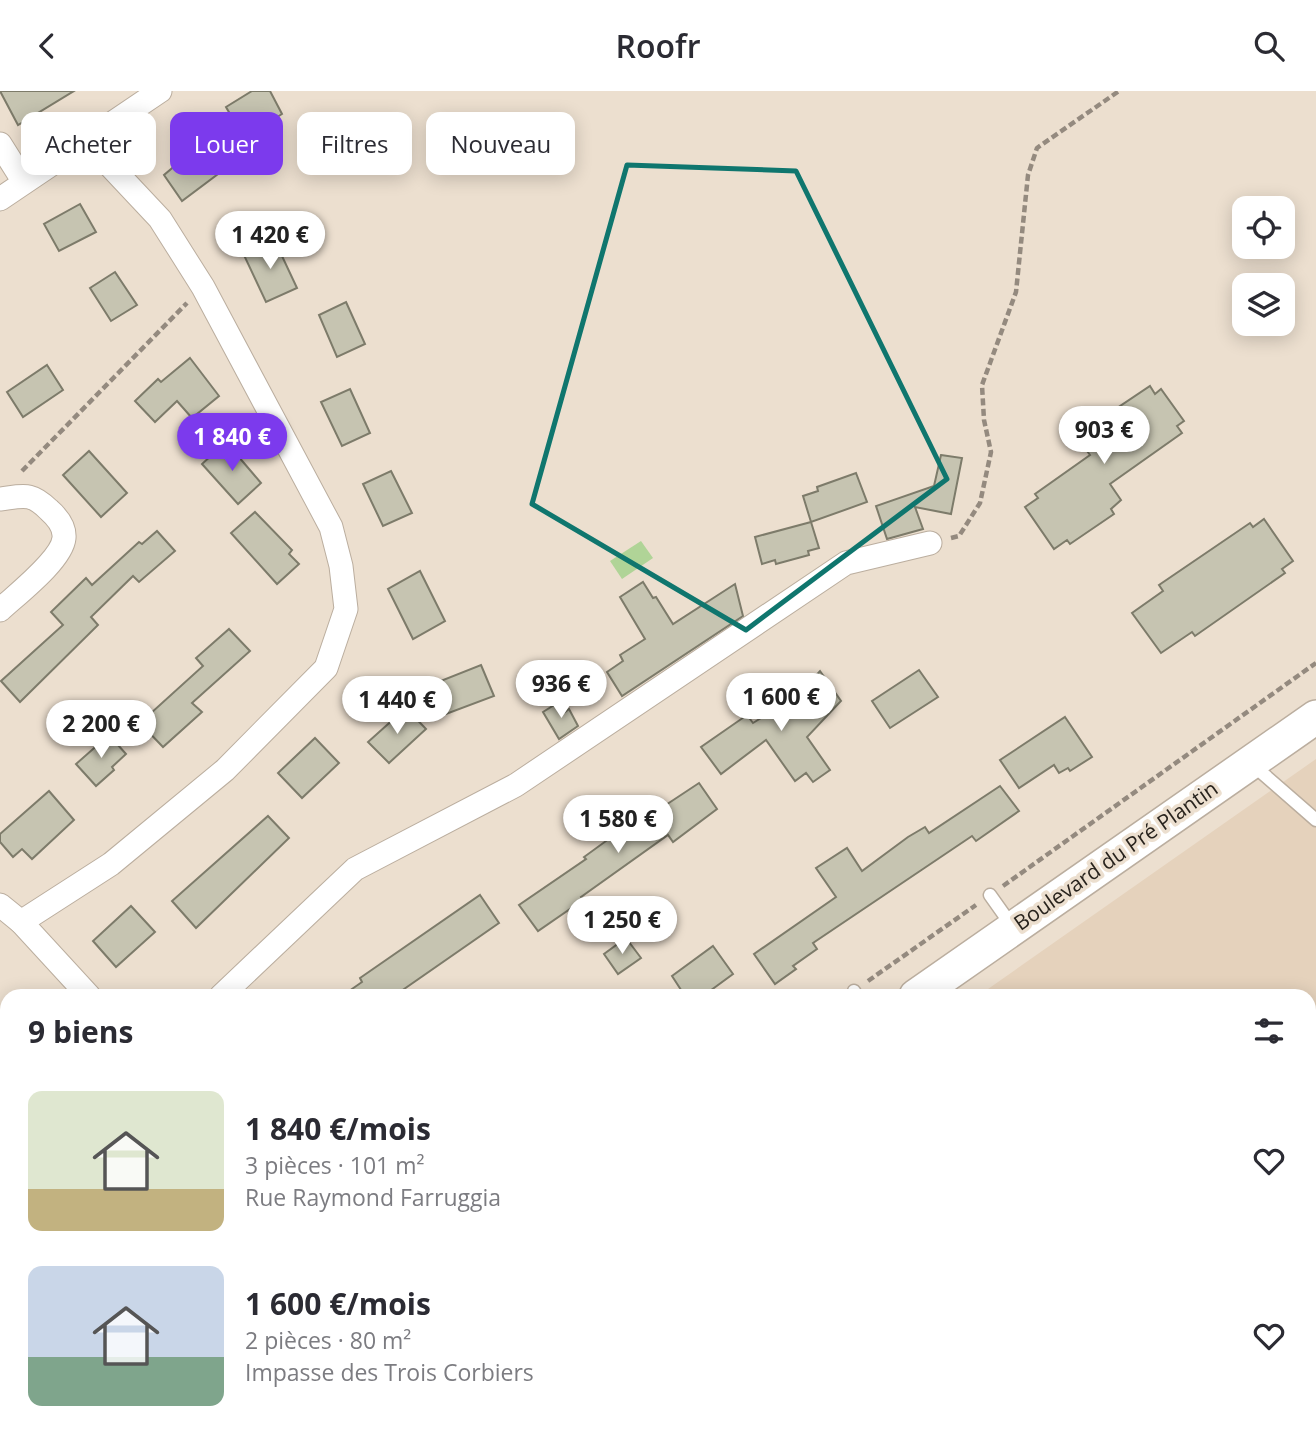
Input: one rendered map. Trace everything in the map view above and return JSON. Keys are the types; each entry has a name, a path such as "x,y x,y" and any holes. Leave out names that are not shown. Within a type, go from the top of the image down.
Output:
{"street":[{"path":"129,112 160,91"},
{"path":"0,144 24,182"},
{"path":"0,198 35,175"},
{"path":"20,922 111,864 225,770 326,668 346,609 341,566 331,527 203,287 160,219 119,175"},
{"path":"0,499 20,496 37,498 59,519 64,537 56,557 0,610"},
{"path":"228,989 355,869 516,785 846,563 930,543"},
{"name":"Boulevard du Pré Plantin","path":"926,989 1316,716"},
{"path":"0,905 20,922 82,989"}],"lane":[{"path":"1249,762 1316,820"},
{"path":"990,895 1013,928"}],"path":[{"path":"930,543 959,536 980,503 991,452 984,420 982,385 1016,292 1028,175 1037,148 1119,91"},
{"path":"19,474 203,287"},
{"path":"861,989 1316,663"}],"highlighted area":[{"path":"627,165 796,171 947,479 746,630 532,504"}],"shaded area":[{"path":"641,541 653,558 622,579 610,561"},
{"path":"1316,759 1316,989 988,989"}],"building":[{"path":"0,91 74,91 39,112 21,112 21,123 18,125"},
{"path":"252,91 270,91 281,112 229,112 226,107"},
{"path":"170,170 170,175 217,175 182,201 164,175"},
{"path":"80,204 96,232 59,251 44,224"},
{"path":"271,240 297,288 266,302 243,253"},
{"path":"115,272 137,305 111,321 90,288"},
{"path":"346,302 365,344 337,357 319,315"},
{"path":"190,358 219,396 192,418 177,401 155,422 135,401 158,379 161,382"},
{"path":"47,365 63,390 23,417 7,392"},
{"path":"1150,386 1155,394 1161,389 1184,421 1177,426 1182,433 1110,484 1121,500 1111,509 1114,514 1070,544 1067,540 1054,549 1025,507 1038,498 1035,494 1090,455 1078,439 1093,429 1089,423"},
{"path":"350,389 370,433 342,446 321,402"},
{"path":"226,442 261,483 238,504 202,464"},
{"path":"89,451 127,493 101,517 63,475"},
{"path":"941,455 962,458 951,514 915,507 923,529 887,539 876,506 934,486"},
{"path":"391,471 412,513 383,526 363,484"},
{"path":"856,473 867,502 811,522 803,496 818,491 817,487"},
{"path":"255,512 292,550 289,554 299,564 277,584 231,533"},
{"path":"1264,519 1293,561 1282,569 1285,573 1195,636 1192,632 1161,653 1132,613 1163,591 1159,585 1250,523 1253,527"},
{"path":"811,522 819,548 808,551 809,555 776,564 775,560 762,564 755,537"},
{"path":"157,531 175,551 139,582 133,576 91,617 98,625 20,702 1,681 63,625 51,612 86,578 92,585 139,542 142,544"},
{"path":"420,571 445,621 413,639 388,589"},
{"path":"643,582 673,624 735,584 743,616 622,696 607,672 623,661 620,655 645,639 620,597"},
{"path":"229,629 250,651 192,703 202,712 163,747 140,723 203,666 196,658"},
{"path":"481,665 494,696 446,714 433,684"},
{"path":"919,670 938,697 890,728 872,701"},
{"path":"820,671 841,701 807,737 830,770 813,782 806,773 795,781 766,740 721,774 701,747 747,715 753,723 799,694"},
{"path":"559,702 565,712 569,709 578,726 559,739 543,712"},
{"path":"406,708 426,729 389,763 368,742"},
{"path":"1065,717 1092,757 1070,771 1068,768 1059,773 1054,765 1019,788 1000,760"},
{"path":"109,735 126,754 112,767 114,770 96,786 76,764"},
{"path":"315,738 339,763 302,798 278,773"},
{"path":"699,783 717,809 673,842 668,835 538,931 519,905 586,859 584,857 628,825 631,828"},
{"path":"1000,786 1019,811 976,841 972,836 813,943 817,949 793,966 796,969 775,984 754,954 836,897 816,868 847,848 862,871 908,837 925,827 929,833"},
{"path":"49,791 74,820 32,859 22,849 13,857 0,842 0,834"},
{"path":"268,816 289,838 196,928 172,901"},
{"path":"480,895 499,923 404,989 352,989 362,982 360,978"},
{"path":"131,906 155,932 116,967 93,941"},
{"path":"626,938 641,958 618,974 604,954"},
{"path":"713,946 733,974 713,989 680,989 672,976"}]}
